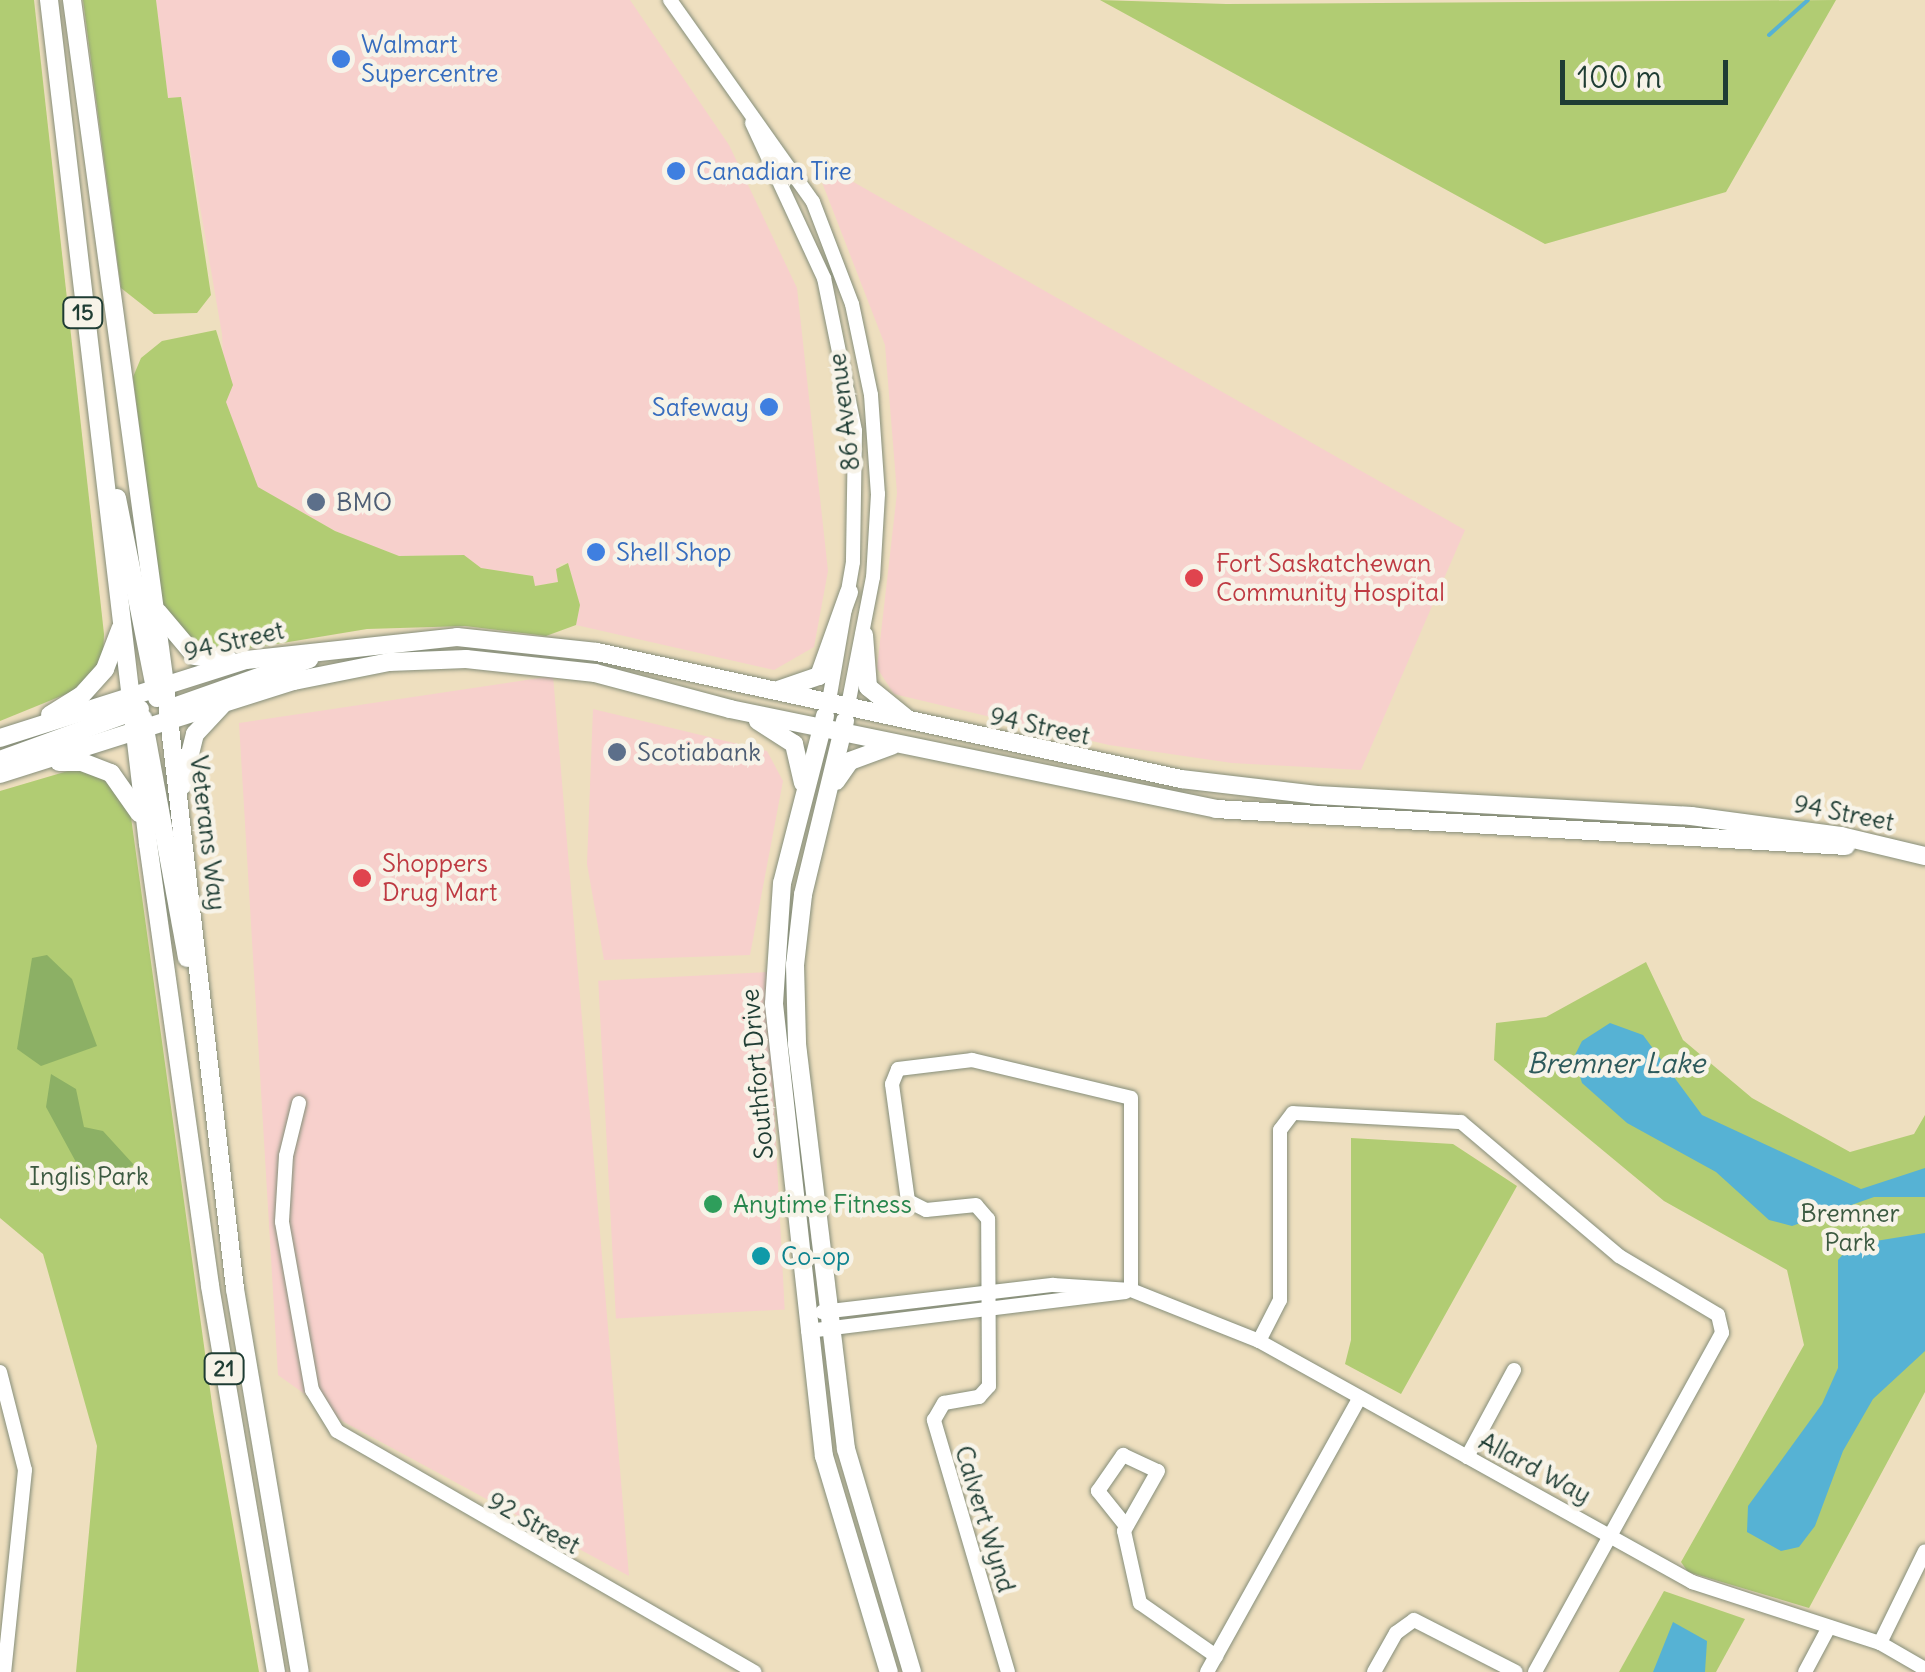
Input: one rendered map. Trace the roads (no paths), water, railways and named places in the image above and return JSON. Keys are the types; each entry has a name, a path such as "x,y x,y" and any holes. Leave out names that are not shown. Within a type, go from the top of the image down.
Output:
{"main road":[{"name":"15","path":"49,0 93,406 122,625 139,717"},
{"name":"Veterans Way","path":"72,0 162,701 179,805 238,1308 300,1672"},
{"path":"93,406 104,427 162,701"},
{"path":"768,691 797,689 819,676 850,592"},
{"path":"152,600 164,625 195,656 246,660"},
{"path":"26,730 95,682 122,625"},
{"path":"864,635 864,672 873,695 928,728"},
{"name":"94 Street","path":"162,701 246,660 458,637 563,646 928,728 1254,790 1691,816 1809,830 1920,855"},
{"path":"0,774 139,717 162,701 334,648"},
{"name":"94 Street","path":"162,701 226,701 341,669 466,659 595,673 730,710 1113,792 1274,816 1920,855"},
{"path":"0,760 139,717 162,701"},
{"path":"179,805 194,734 226,701"},
{"name":"Southfort Drive","path":"828,706 782,882 773,970 807,1323 824,1456 888,1672"},
{"path":"730,710 794,744 804,794"},
{"name":"86 Avenue","path":"842,732 848,710"},
{"path":"0,738 26,730 139,717"},
{"path":"139,717 202,1049 210,1061"},
{"name":"21","path":"139,717 148,844 210,1286 276,1672"},
{"name":"Southfort Drive","path":"842,732 803,895 795,992 830,1320 853,1484 912,1672"},
{"path":"819,824 843,768 872,750 897,745"},
{"path":"24,766 82,762 112,774 134,800 148,844"}],"street":[{"name":"86 Avenue","path":"670,0 814,202 859,331 872,395 878,494 864,635 848,710"},
{"name":"86 Avenue","path":"748,114 816,256 838,332 858,469 850,592 828,706"},
{"path":"988,1300 984,1210 971,1204 926,1210 908,1201 892,1084 905,1065 1008,1065 1131,1098 1131,1290"},
{"name":"92 Street","path":"299,1103 286,1156 282,1222 312,1390 337,1432 386,1466 755,1672"},
{"path":"1259,1341 1280,1300 1283,1120 1293,1113 1461,1122 1619,1256 1721,1322 1722,1334 1534,1672"},
{"name":"Allard Way","path":"807,1323 988,1300 1131,1290 1259,1341 1692,1582 1880,1643 1925,1669"},
{"name":"Calvert Wynd","path":"988,1300 987,1391 944,1403 934,1420 1008,1672"},
{"path":"1467,1457 1514,1370"},
{"path":"0,1372 25,1470 4,1672"},
{"path":"1207,1672 1359,1398"},
{"path":"1126,1526 1158,1475 1151,1463 1123,1455 1098,1490 1126,1526 1140,1603 1216,1656"},
{"path":"1880,1643 1925,1551"},
{"path":"1374,1672 1396,1633 1414,1620 1516,1672"},
{"path":"1805,1672 1829,1627"}],"water":[{"name":"Bremner Lake","path":"1610,1023 1643,1035 1702,1115 1861,1189 1925,1168 1925,1197 1874,1197 1792,1226 1769,1220 1716,1172 1627,1123 1582,1083 1574,1057 1582,1041"},
{"path":"1925,1233 1925,1351 1873,1399 1843,1451 1815,1526 1799,1547 1781,1551 1747,1532 1748,1506 1822,1404 1838,1368 1838,1260 1851,1245"},
{"path":"1673,1622 1707,1641 1705,1672 1653,1672"}],"waterway":[{"path":"1769,35 1808,0"}],"place":[{"name":"Walmart Supercentre","path":"341,59"},
{"name":"Canadian Tire","path":"676,171"},
{"name":"Safeway","path":"769,407"},
{"name":"BMO","path":"316,502"},
{"name":"Shell Shop","path":"596,552"},
{"name":"Fort Saskatchewan Community Hospital","path":"1194,578"},
{"name":"Scotiabank","path":"617,752"},
{"name":"Shoppers Drug Mart","path":"362,878"},
{"name":"Anytime Fitness","path":"713,1204"},
{"name":"Co-op","path":"761,1256"}],"park label":[{"name":"Inglis Park","path":"89,1176"},
{"name":"Bremner Park","path":"1850,1228"}]}
